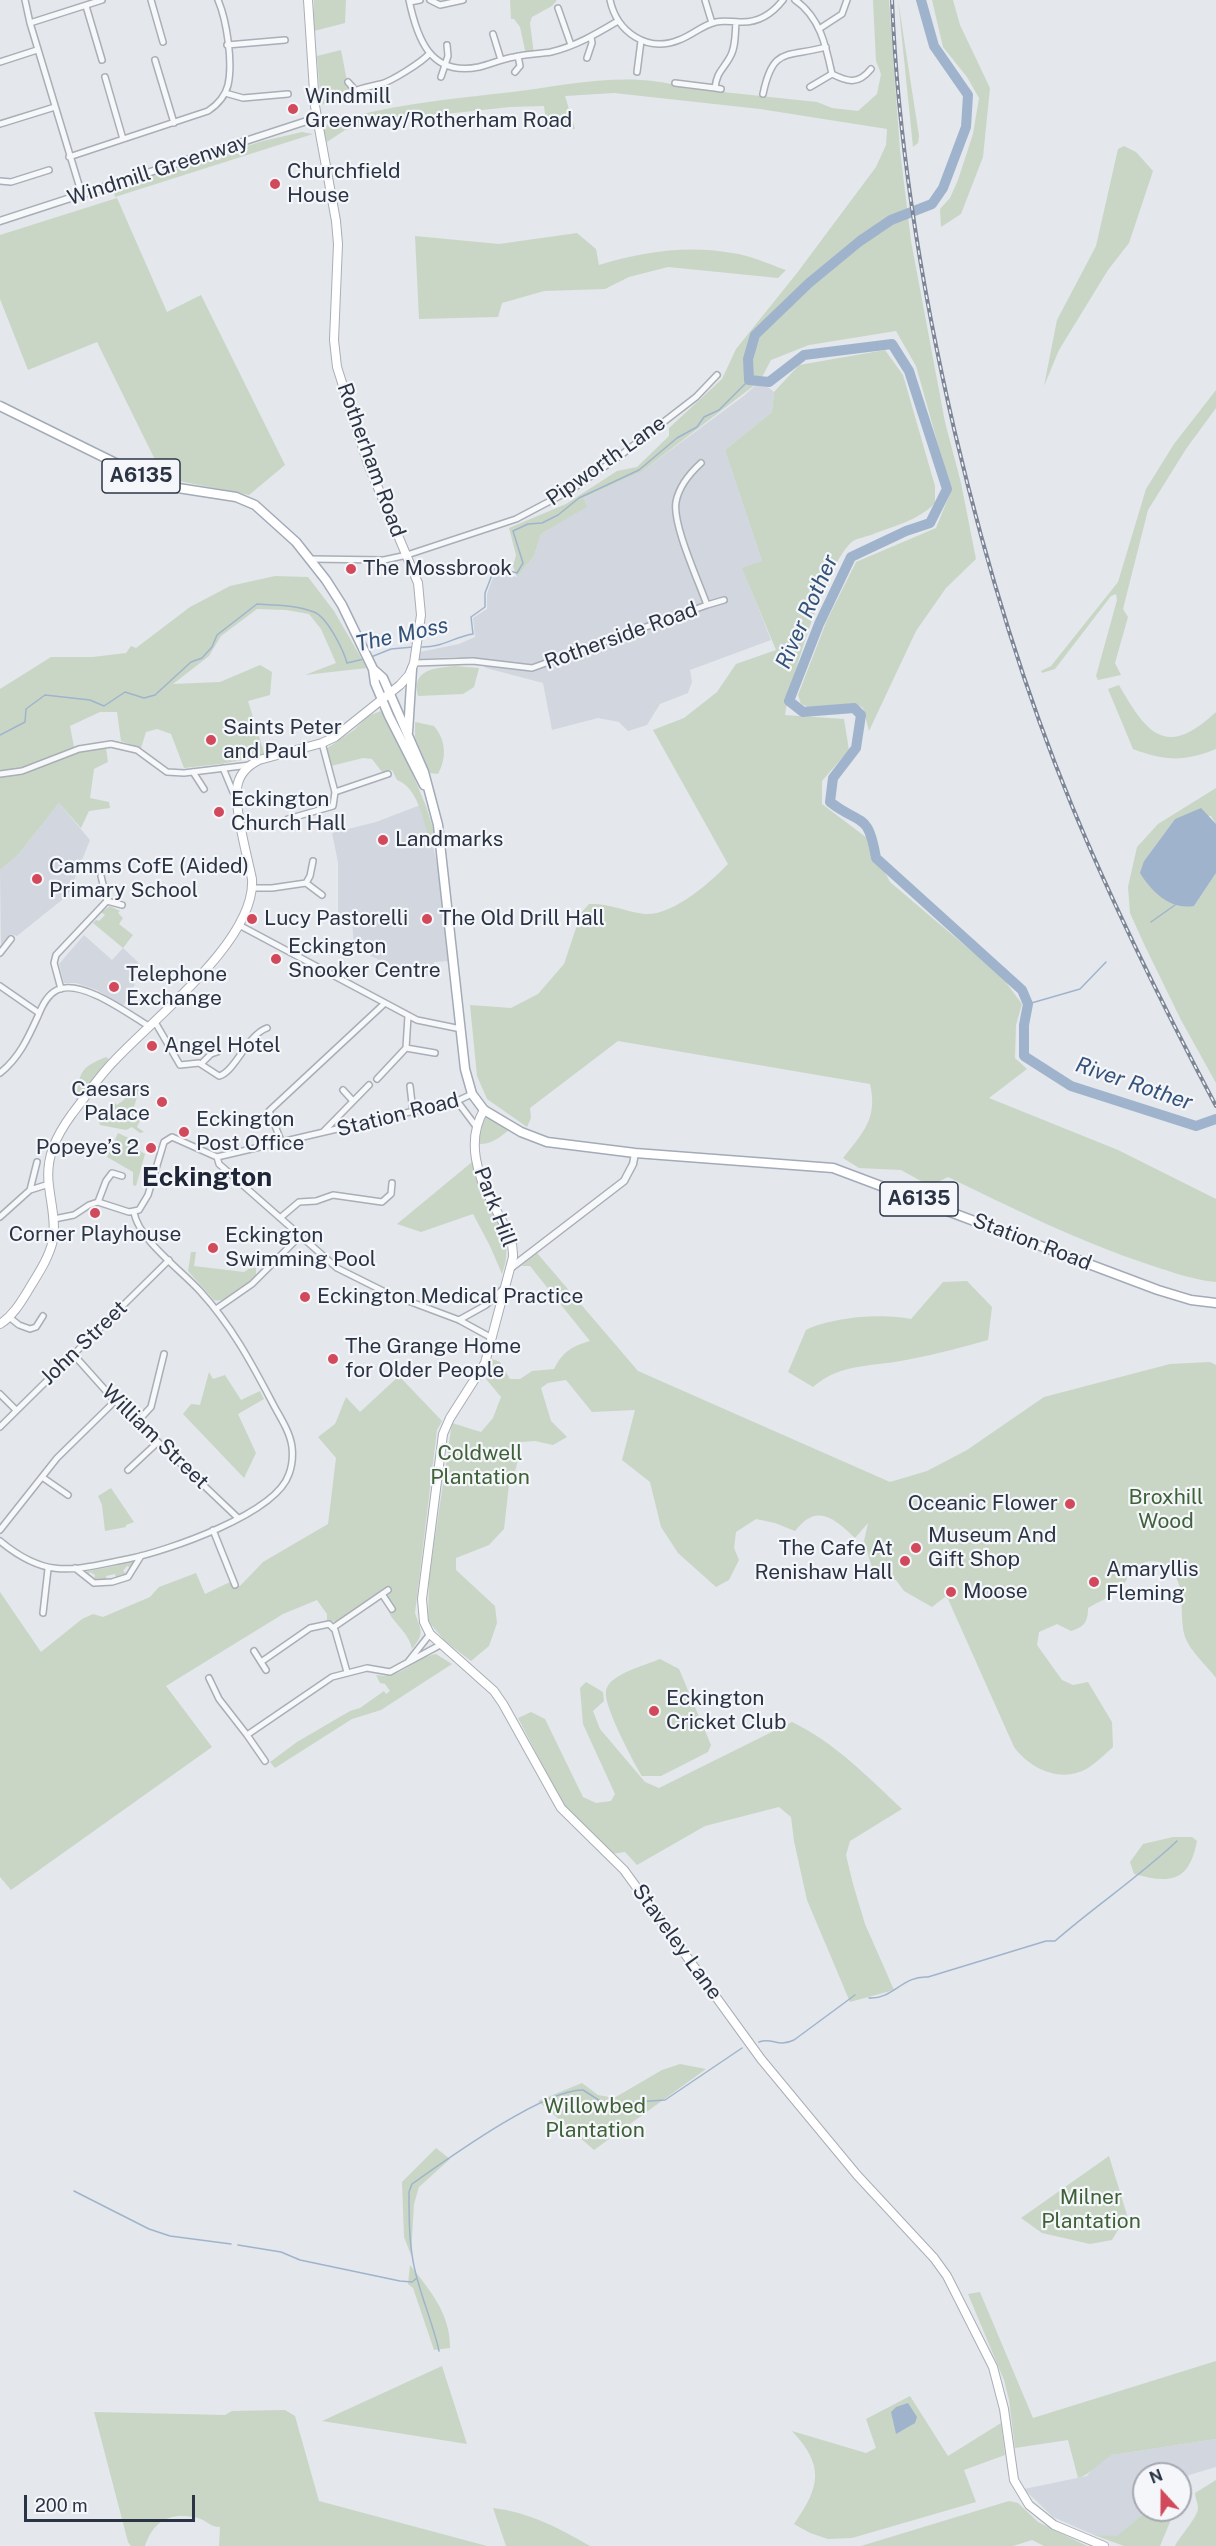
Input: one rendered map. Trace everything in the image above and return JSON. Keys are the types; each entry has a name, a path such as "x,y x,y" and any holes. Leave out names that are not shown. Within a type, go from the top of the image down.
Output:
{"main road":[{"name":"Rotherham Road","path":"308,0 316,118 336,221 338,244 334,340 337,367 354,427 381,499 418,583 421,600 413,666"},
{"name":"A6135","path":"0,406 152,481 178,489 236,497 255,505 271,517 310,559 342,605 381,684 382,700 417,775 428,791"},
{"path":"0,1324 19,1304 48,1255 53,1238 54,1219 48,1167 51,1151 67,1122 113,1062 152,1025 217,956 239,925 253,888 237,796 240,778 250,765 259,760 322,743 346,730 407,679 413,666"},
{"path":"408,734 413,666"},
{"name":"A6135","path":"373,669 383,678 424,772 438,825 465,1069 472,1094 484,1110 521,1132 547,1142 635,1153"},
{"name":"A6135","path":"390,694 389,702 397,728"},
{"path":"475,1125 484,1110"},
{"name":"Park Hill","path":"475,1125 474,1138 483,1187 512,1240 512,1267 504,1287"},
{"name":"Station Road","path":"635,1153 833,1168 1158,1290 1191,1300 1216,1303"},
{"name":"Staveley Lane","path":"504,1287 481,1372 450,1418 443,1434 422,1599 424,1622 430,1634 440,1645 494,1691 508,1711 561,1808 624,1870 761,2059 857,2175 934,2258 947,2276 993,2367 1004,2409 1014,2480 1029,2505 1054,2525 1104,2546"}],"street":[{"path":"25,0 30,24 82,195"},
{"path":"30,24 102,0"},
{"path":"151,0 163,42"},
{"path":"69,157 174,123 216,106 225,93 228,80 226,23 218,0"},
{"path":"420,0 409,1 418,36 429,54 445,64 470,68 571,45 591,37 618,21"},
{"path":"430,0 440,5 463,0"},
{"path":"610,0 623,29 641,41 654,44 674,42 720,21 761,19 783,0"},
{"path":"705,0 712,23"},
{"path":"795,0 809,11 819,29 832,74"},
{"path":"819,29 842,14 847,0"},
{"path":"86,6 102,60"},
{"path":"558,8 571,45"},
{"path":"675,83 718,88 718,73 731,56 736,22"},
{"path":"493,34 501,60"},
{"path":"587,58 592,44 591,37"},
{"path":"228,45 285,40"},
{"path":"637,72 641,41"},
{"path":"441,77 448,56 447,45"},
{"path":"763,94 767,73 780,58 788,54 826,47"},
{"path":"0,62 38,50"},
{"path":"348,81 352,92 388,82 403,71 419,64 429,54"},
{"path":"515,72 520,66 518,56"},
{"path":"155,60 174,123"},
{"path":"832,74 853,82 861,79 871,69"},
{"path":"810,87 832,74"},
{"path":"105,77 123,139"},
{"path":"225,93 243,98 288,94"},
{"path":"0,124 55,107"},
{"name":"Windmill Greenway","path":"0,222 316,118"},
{"path":"0,181 11,182 49,170"},
{"name":"Pipworth Lane","path":"310,559 373,560 407,555 516,519 571,490 696,397 717,375"},
{"name":"Rotherside Road","path":"413,666 473,661 532,668 707,605 678,522 676,507 683,483 701,463"},
{"path":"707,605 724,600"},
{"path":"288,819 330,808 335,801 335,792 322,743"},
{"path":"0,774 22,771 80,749 111,744 137,750 167,772 193,772 250,765"},
{"path":"223,768 237,796"},
{"path":"193,772 204,789"},
{"path":"335,792 385,775 386,784"},
{"path":"306,883 309,880 313,861"},
{"path":"101,876 99,889 107,901 122,905"},
{"path":"253,888 306,883 322,895"},
{"path":"61,989 54,963 56,955 107,901"},
{"path":"239,925 408,1016 426,1023 461,1029"},
{"path":"0,953 11,939"},
{"path":"0,986 39,1012"},
{"path":"0,1073 19,1053 48,998 61,989 76,989 91,993 152,1025 180,1065 201,1064 216,1075 224,1075 243,1050 262,1030 267,1028"},
{"path":"282,1143 268,1111 385,1003"},
{"path":"387,1082 380,1077 406,1048 408,1016"},
{"path":"406,1048 435,1053"},
{"path":"201,1064 211,1054 217,1052"},
{"path":"322,1133 369,1085"},
{"path":"410,1086 413,1112"},
{"path":"343,1090 353,1101"},
{"name":"Station Road","path":"218,1157 413,1112 457,1101 472,1094"},
{"path":"457,1101 475,1125"},
{"path":"54,1219 74,1215 98,1202 134,1212 143,1207 164,1142 167,1138 177,1139 218,1157 219,1164 337,1268 387,1293 459,1320 492,1338"},
{"path":"512,1267 624,1181 633,1164 635,1153"},
{"path":"30,1190 37,1162"},
{"path":"98,1202 106,1181 112,1173 122,1176"},
{"path":"280,1218 299,1202 316,1201 333,1195 382,1202 391,1194 392,1183"},
{"path":"0,1217 30,1190 49,1184"},
{"path":"0,1541 26,1560 48,1569 75,1568 141,1556 213,1530 272,1499 281,1488 291,1468 292,1447 286,1428 248,1358 216,1309 143,1231 134,1212"},
{"path":"216,1309 252,1284 300,1236"},
{"name":"John Street","path":"0,1427 169,1260"},
{"path":"459,1320 486,1305 504,1287"},
{"path":"9,1317 19,1325 30,1329 40,1323 43,1316"},
{"name":"William Street","path":"73,1354 115,1401 238,1518"},
{"path":"137,1422 151,1407 164,1354"},
{"path":"0,1394 16,1410"},
{"path":"0,1530 62,1453 115,1401"},
{"path":"128,1470 158,1442"},
{"path":"42,1477 68,1495"},
{"path":"213,1530 235,1585"},
{"path":"75,1568 94,1583 112,1582 128,1577 141,1556"},
{"path":"43,1612 48,1569"},
{"path":"261,1662 310,1628 323,1624 334,1627 388,1590"},
{"path":"382,1594 392,1609"},
{"path":"334,1627 347,1672"},
{"path":"407,1663 430,1634"},
{"path":"247,1735 321,1683 347,1672 367,1668 390,1672 440,1645"},
{"path":"254,1651 266,1670"},
{"path":"209,1678 219,1699 264,1761"}],"shaded area":[{"path":"760,381 774,392 772,412 725,450 762,561 743,569 771,640 690,670 692,682 688,693 660,704 647,725 628,731 619,722 598,718 552,730 543,683 486,668 476,660 455,657 419,659 420,652 459,644 475,637 473,618 487,609 487,594 495,572 517,577 534,556 541,534 586,507 583,498 641,472 745,395"},
{"name":"Camms CofE (Aided) Primary School","path":"59,803 90,840 68,895 17,936 11,934 1,945 0,870 17,856"},
{"path":"423,804 439,872 449,961 434,962 435,975 412,977 354,947 352,918 338,918 338,862 332,833 376,822"},
{"path":"84,935 112,960 123,948 139,963 128,979 135,984 123,1006 97,990 76,983 64,983 59,964"},
{"path":"1216,2439 1216,2467 1192,2474 1192,2462 1132,2462 1132,2522 1134,2522 1117,2537 1094,2535 1053,2517 1024,2489 1087,2476 1097,2463 1112,2455"}],"green space":[{"path":"314,0 346,0 345,23 314,31"},
{"path":"510,0 557,0 552,6 532,17 530,23 534,55 526,55 520,27 514,19 511,19"},
{"path":"873,0 889,0 900,150 911,241 945,422 961,483 976,559 946,588 916,631 869,731 863,708 856,704 808,707 801,704 798,695 827,620 856,562 936,528 951,491 916,366 896,331 809,345 771,360 760,381 641,472 583,498 587,507 541,534 534,556 517,577 513,566 516,555 509,528 566,504 617,471 637,467 669,436 669,428 722,379 736,349 797,273 876,167 886,145 887,129 760,109 614,93 565,96 575,129 547,129 544,106 510,107 390,120 345,130 327,142 323,126 368,113 416,104 577,83 621,80 643,80 685,88 817,102 832,108 858,111 877,94 881,74 876,61"},
{"path":"898,0 919,136 918,143 913,147"},
{"path":"932,0 953,0 960,25 990,88 983,157 961,214 941,227 940,209 950,198 958,180 973,134 979,98 967,77 943,47"},
{"path":"341,50 349,92 339,99 321,105 317,56"},
{"path":"302,132 313,134 115,197 114,193 118,187 263,141"},
{"path":"1124,146 1136,152 1153,171 1129,243 1108,270 1059,350 1044,386 1057,320 1096,246 1118,149"},
{"path":"117,198 167,312 201,295 285,465 249,495 164,478 97,342 28,370 0,299 0,235"},
{"path":"577,233 596,249 599,265 648,253 698,250 739,254 786,270 778,278 668,267 629,277 605,289 544,291 502,303 498,317 419,319 415,236 499,244"},
{"path":"885,350 903,375 935,486 935,503 913,519 853,541 843,553 821,596 811,623 794,676 785,715 844,719 849,750 822,781 822,804 867,838 890,882 1002,977 1022,1004 1016,1025 1015,1058 1027,1069 989,1098 1118,1150 1216,1199 1216,1282 1174,1273 1098,1246 948,1177 930,1186 901,1170 859,1168 843,1158 862,1133 870,1116 872,1096 870,1084 618,1041 530,1108 531,1118 527,1127 487,1099 477,1076 470,1005 511,1008 538,994 564,964 581,913 589,904 645,914 667,910 690,897 728,864 653,730 684,718 717,692 736,664 776,650 742,568 762,561 725,450 772,412 774,392 799,365"},
{"path":"1216,390 1216,408 1186,449 1148,510 1123,609 1128,617 1115,663 1121,675 1098,680 1096,676 1117,600 1116,594 1111,596 1055,669 1042,673 1041,671 1051,666 1118,582 1146,489 1174,444"},
{"path":"275,576 308,577 334,611 367,668 305,675 336,663 321,629 309,614 257,609 221,636 209,656 173,684 220,682 260,665 272,672 270,695 248,701 265,756 184,768 171,734 157,729 146,732 141,748 121,741 117,712 100,712 70,726 74,747 106,748 108,762 94,769 90,798 109,802 110,808 89,811 81,828 59,803 17,856 0,870 0,689 51,657 93,657 126,653 131,646 136,648 190,607 230,586"},
{"path":"455,666 479,668 474,687 463,694 418,696 418,680 421,675 433,669"},
{"path":"1119,685 1139,716 1159,734 1171,737 1184,734 1199,726 1216,712 1216,749 1184,758 1165,758 1133,749 1108,689"},
{"path":"381,711 387,713 426,806 436,838 430,845 416,799 405,784 397,780 392,770 382,772 372,759 363,758 331,766 326,749 354,730 368,716"},
{"path":"415,722 434,726 441,737 444,755 438,774 430,773 415,737"},
{"path":"1216,788 1216,824 1211,816 1175,819 1144,861 1194,906 1216,873 1216,1083 1181,1020 1130,913 1128,887 1137,847 1158,824"},
{"path":"110,906 120,911 118,913 123,918 119,924 133,935 123,948 93,923 105,915 101,912"},
{"path":"106,1057 109,1059 76,1100 82,1072 90,1064"},
{"path":"130,1083 139,1090 132,1114 141,1119 137,1127 144,1132 140,1133 132,1127 126,1130 100,1125 99,1122 114,1102 117,1105 125,1099 121,1095"},
{"path":"485,1117 509,1130 491,1142 477,1144 478,1131"},
{"path":"118,1133 135,1141 137,1149 145,1154 136,1186 133,1185 133,1172 107,1157"},
{"path":"472,1162 480,1190 505,1239 506,1261 502,1274 473,1214 421,1232 397,1224"},
{"path":"191,1252 196,1252 194,1266 244,1272 252,1267 256,1268 256,1275 231,1296 214,1300 188,1271"},
{"path":"537,1253 638,1371 890,1482 927,1471 967,1450 1044,1397 1170,1364 1210,1362 1216,1365 1216,1678 1187,1642 1183,1628 1180,1591 1174,1574 1168,1567 1154,1561 1130,1569 1120,1589 1088,1608 1086,1620 1082,1626 1071,1631 1057,1624 1039,1632 1037,1645 1062,1680 1073,1685 1088,1682 1112,1722 1113,1747 1091,1766 1078,1773 1057,1774 1038,1768 1014,1747 948,1599 945,1597 932,1607 904,1591 896,1580 874,1574 864,1541 868,1523 855,1538 826,1516 811,1517 795,1531 756,1519 736,1532 734,1548 739,1560 729,1580 716,1587 678,1553 661,1527 650,1482 622,1460 635,1410 592,1412 566,1380 548,1383 541,1388 551,1421 567,1437 553,1445 535,1441 522,1442 516,1468 509,1484 504,1529 489,1545 456,1558 456,1570 495,1606 497,1623 489,1646 471,1661 445,1641 428,1621 429,1578 452,1423 481,1432 493,1418 501,1397 486,1379 492,1359 500,1362 510,1379 520,1379 532,1371 554,1369 568,1351 590,1341 530,1266 521,1266"},
{"path":"967,1281 992,1307 988,1340 921,1357 847,1369 835,1373 813,1387 788,1372 806,1330 829,1322 858,1317 886,1316 911,1319 943,1282"},
{"path":"209,1372 213,1379 225,1375 241,1400 260,1391 264,1399 238,1414 256,1453 244,1478 183,1414 191,1404 200,1405"},
{"path":"399,1376 442,1421 437,1430 415,1613 421,1632 416,1644 412,1649 406,1635 389,1613 395,1608 387,1596 392,1591 388,1587 335,1622 327,1620 327,1614 317,1600 283,1614 166,1686 212,1747 11,1890 0,1877 0,1592 41,1652 82,1619 93,1614 103,1617 150,1597 159,1587 196,1573 205,1594 230,1582 240,1586 263,1562 328,1524 336,1458 318,1437 335,1424 346,1397 360,1412"},
{"path":"111,1488 134,1522 126,1527 105,1531 102,1505 98,1496"},
{"path":"134,1562 131,1568 127,1566 123,1571 127,1574 124,1577 116,1579 115,1574 106,1576 107,1581 94,1579 95,1575 90,1572 88,1575 84,1572"},
{"path":"436,1654 452,1664 381,1710 352,1719 275,1768 270,1762 297,1742 350,1711 360,1708 384,1691 386,1694 390,1691 385,1684 380,1683 376,1675 385,1676 400,1672"},
{"name":"Eckington Cricket Club","path":"660,1659 679,1669 711,1745 708,1752 661,1776 642,1776 614,1721 606,1698 606,1690 618,1676"},
{"path":"586,1682 603,1692 604,1701 593,1711 600,1729 645,1782 659,1788 792,1722 836,1750 902,1809 850,1841 846,1855 865,1924 894,1990 850,2002 807,1900 791,1817 779,1807 705,1826 637,1865 625,1852 611,1854 574,1818 560,1799 518,1718 531,1712 545,1719 583,1797 596,1803 611,1801 615,1794 583,1724 580,1688"},
{"path":"1173,1837 1192,1837 1197,1841 1194,1855 1183,1872 1168,1879 1134,1874 1130,1862 1143,1844"},
{"name":"Willowbed Plantation","path":"680,2064 706,2069 594,2150 538,2101 582,2083 598,2095 614,2098 662,2070"},
{"path":"436,2148 450,2159 419,2187 414,2204 411,2255 404,2237 402,2182"},
{"name":"Milner Plantation","path":"1109,2156 1127,2215 1112,2240 1090,2244 1042,2233 1021,2218"},
{"path":"410,2265 432,2294 443,2314 450,2348 434,2350 413,2288 408,2284"},
{"path":"980,2292 1033,2418 1216,2361 1216,2439 1112,2455 1078,2478 1068,2440 1015,2448 1004,2380 968,2294"},
{"path":"442,2366 467,2444 322,2421"},
{"path":"910,2396 948,2456 1001,2423 1005,2455 964,2470 976,2502 852,2538 828,2539 794,2524 809,2499 815,2477 810,2455 792,2431 866,2453 876,2448 866,2419"},
{"path":"285,2410 295,2416 319,2501 487,2546 219,2546 220,2527 198,2518 179,2516 171,2517 158,2524 145,2546 131,2546 128,2542 94,2412 225,2415 232,2411"},
{"path":"1216,2480 1216,2546 1175,2546 1197,2512 1195,2493"},
{"path":"1009,2501 1018,2503 1038,2522 1087,2546 1044,2546 1032,2540 1013,2546 861,2546"},
{"path":"493,2508 519,2513 543,2522 590,2546 506,2546"},
{"path":"1134,2522 1170,2522 1160,2546 1124,2546 1094,2535 1117,2536"}],"water":[{"path":"1201,808 1216,824 1216,873 1194,906 1185,907 1162,898 1140,873 1144,861 1175,819"},
{"path":"908,2403 917,2417 915,2423 896,2434 891,2412 896,2407"}],"waterway":[{"name":"River Rother","path":"921,0 934,46 968,95 966,127 943,188 932,204 891,220 860,241 809,283 755,335 748,359 749,380 769,382 804,355 892,344 909,371 947,489 930,523 906,531 851,557 819,624 789,701 803,712 854,708 861,715 856,748 833,778 830,802 862,821 870,833 876,858 1022,990 1028,1004 1024,1025 1024,1056 1071,1086 1196,1126 1216,1119"},
{"name":"The Moss","path":"421,647 435,646 473,634 471,617 485,607 485,593 495,567 517,573 523,563 513,531 528,524 542,523 558,515 579,498 639,470 677,438 697,427 704,417 719,410 749,380"},
{"name":"The Moss","path":"0,735 25,722 26,709 45,695 90,700 104,706 125,692 144,698 155,695 191,662 202,658 212,647 217,635 257,604 293,607 314,612 329,627 347,663 364,659"},
{"name":"The Moss","path":"371,657 391,649 413,647"},
{"path":"1151,922 1175,905"},
{"path":"1028,1004 1080,989 1106,962"},
{"path":"869,1998 877,1998 919,1977 928,1977 1046,1941 1055,1941 1177,1841"},
{"path":"759,2042 783,2043 794,2040 855,1995"},
{"path":"439,2351 412,2257 409,2201 412,2184 496,2128 545,2101 566,2093 583,2090 605,2104 665,2100 742,2048"},
{"path":"74,2191 149,2229 170,2236 231,2244"},
{"path":"238,2245 281,2252 300,2260 400,2281 412,2282 417,2278"}],"railway":[{"path":"892,0 906,164 922,272 955,433 992,575 1037,715 1072,806 1140,958 1216,1106"}],"place":[{"name":"Windmill Greenway/Rotherham Road","path":"293,109"},
{"name":"Churchfield House","path":"275,184"},
{"name":"The Mossbrook","path":"351,569"},
{"name":"Saints Peter and Paul","path":"211,740"},
{"name":"Eckington Church Hall","path":"219,812"},
{"name":"Landmarks","path":"383,840"},
{"name":"Camms CofE (Aided) Primary School","path":"37,879"},
{"name":"Lucy Pastorelli","path":"252,919"},
{"name":"The Old Drill Hall","path":"427,919"},
{"name":"Eckington Snooker Centre","path":"276,959"},
{"name":"Telephone Exchange","path":"114,987"},
{"name":"Angel Hotel","path":"152,1046"},
{"name":"Caesars Palace","path":"162,1102"},
{"name":"Eckington Post Office","path":"184,1132"},
{"name":"Popeye’s 2","path":"151,1148"},
{"name":"Corner Playhouse","path":"95,1213"},
{"name":"Eckington Swimming Pool","path":"213,1248"},
{"name":"Eckington Medical Practice","path":"305,1297"},
{"name":"The Grange Home for Older People","path":"333,1359"},
{"name":"Oceanic Flower","path":"1070,1504"},
{"name":"Museum And Gift Shop","path":"916,1548"},
{"name":"The Cafe At Renishaw Hall","path":"905,1561"},
{"name":"Amaryllis Fleming","path":"1094,1582"},
{"name":"Moose","path":"951,1592"},
{"name":"Eckington Cricket Club","path":"654,1711"}],"district":[{"name":"Eckington","path":"207,1178"}],"park label":[{"name":"Coldwell Plantation","path":"480,1466"},
{"name":"Broxhill Wood","path":"1166,1510"}]}
